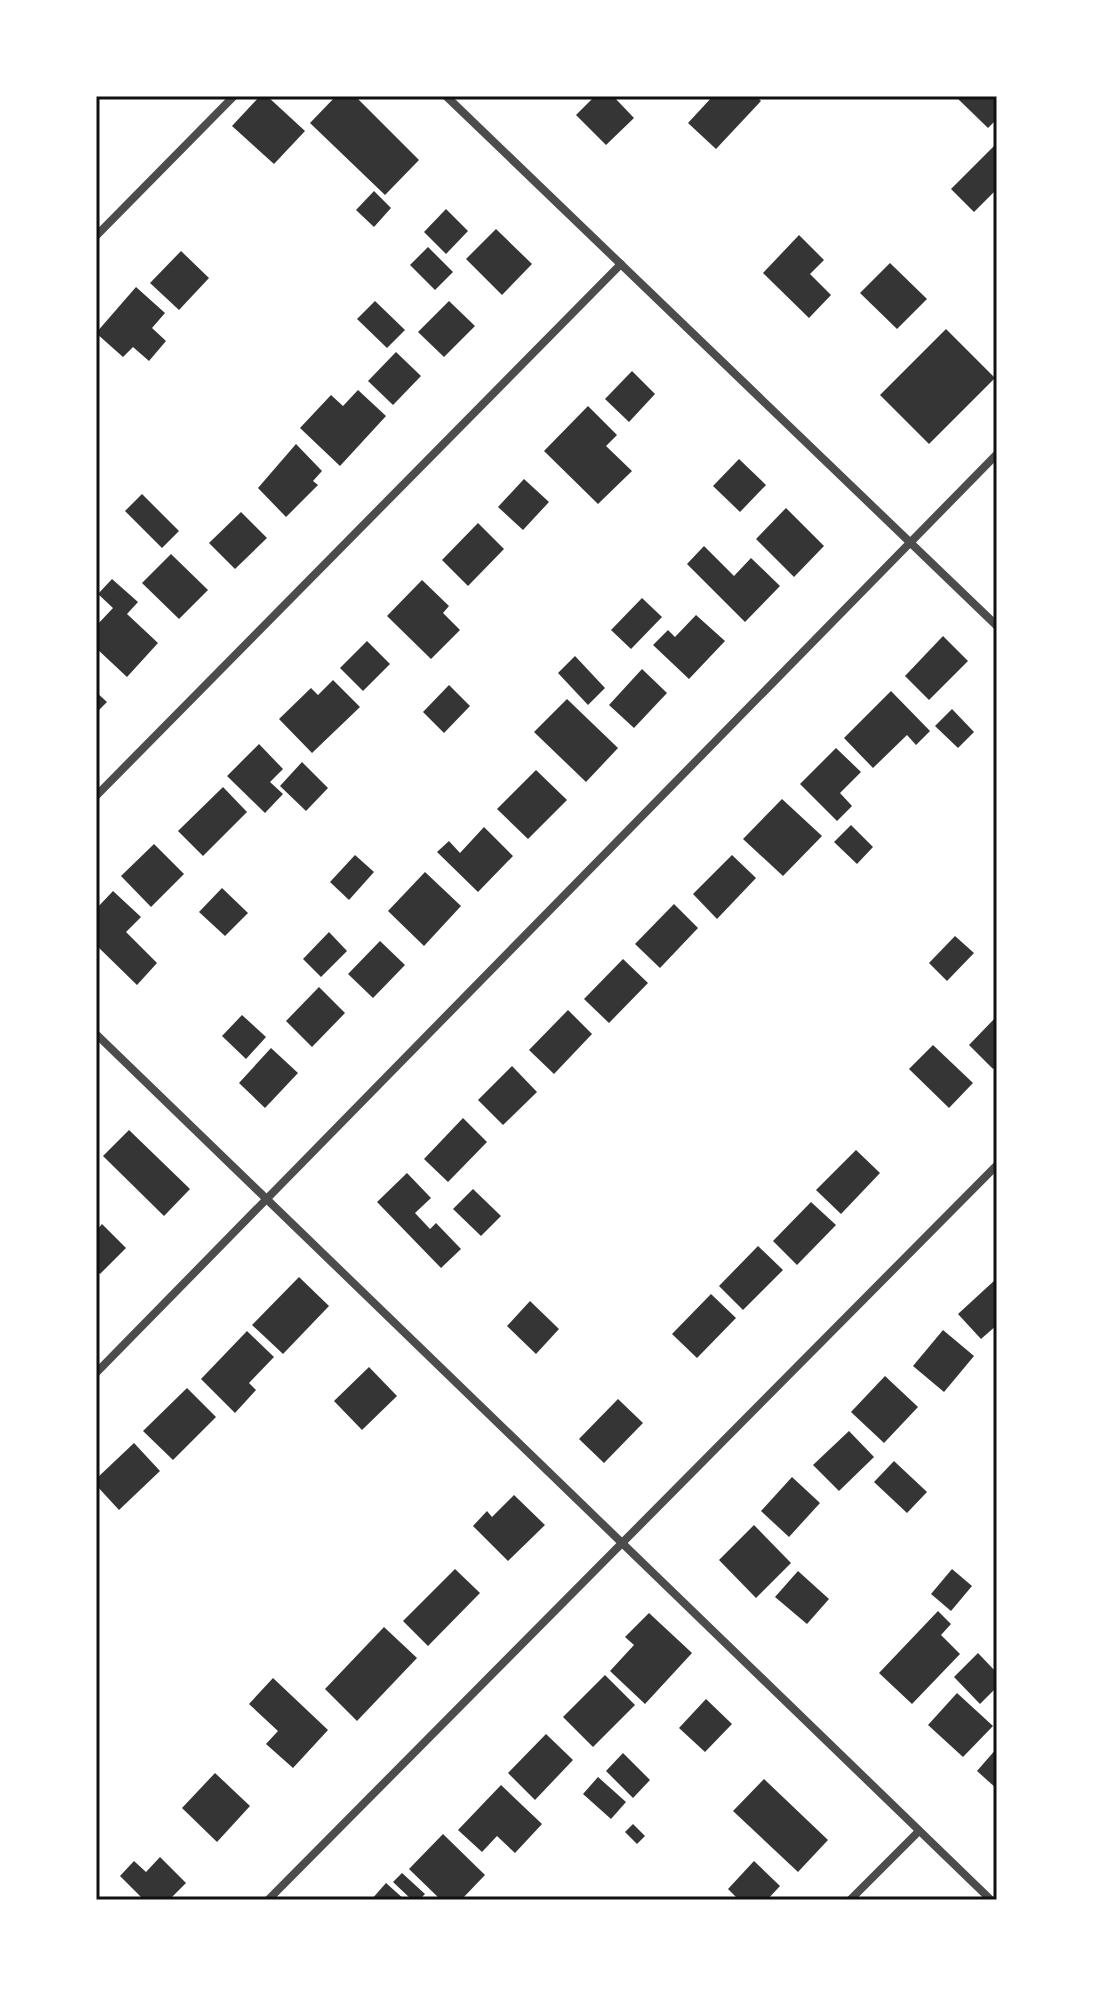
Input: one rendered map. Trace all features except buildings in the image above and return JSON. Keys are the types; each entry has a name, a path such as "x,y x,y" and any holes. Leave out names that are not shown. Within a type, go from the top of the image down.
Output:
{"street":[{"path":"96,236 234,96"},
{"path":"446,96 997,626"},
{"path":"96,796 621,264"},
{"path":"96,1373 997,454"},
{"path":"96,1034 991,1900"},
{"path":"268,1900 997,1165"},
{"path":"850,1900 919,1831"}]}
